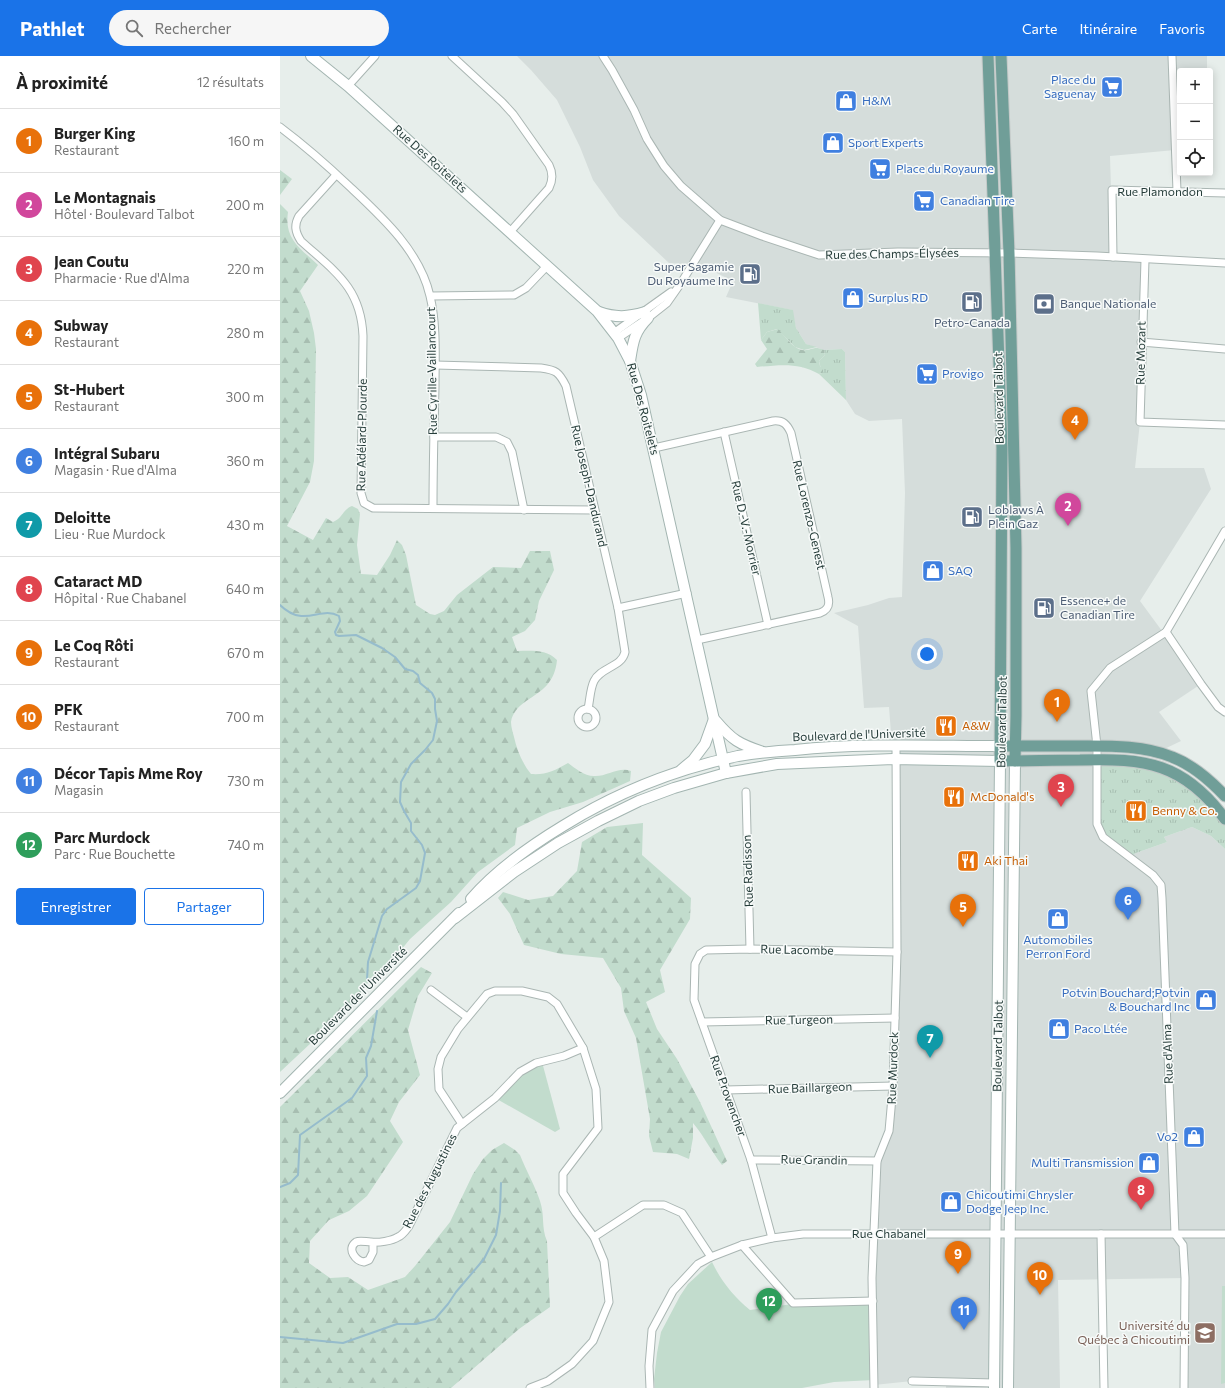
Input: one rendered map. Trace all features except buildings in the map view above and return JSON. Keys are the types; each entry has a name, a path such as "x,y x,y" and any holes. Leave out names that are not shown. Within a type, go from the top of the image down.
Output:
{"main road":[{"name":"Rue Des Roitelets","path":"311,56 348,86 597,311 617,335 630,361 641,395 687,593 726,773"},
{"name":"Boulevard Talbot","path":"988,56 1002,456 994,1385"},
{"name":"Boulevard Talbot","path":"1001,56 1009,253 1016,548 1016,716 1014,761 1008,1388"},
{"path":"597,311 617,317 647,315"},
{"path":"630,361 634,337 647,315"},
{"path":"678,772 693,760 705,744 714,719 727,734 741,744 764,752"},
{"name":"Boulevard de l'Université","path":"280,1093 455,918 479,890 512,862 550,834 584,813 617,796 678,772 723,760 764,752 828,747 1120,746 1158,752 1172,757 1197,770 1225,796"},
{"name":"Boulevard de l'Université","path":"455,918 514,872 558,843 639,801 674,788 726,773 778,764 896,759 1000,761 1096,759 1136,761 1170,771 1192,784 1210,800 1225,819"}],"street":[{"path":"348,86 375,56"},
{"path":"452,56 509,110 549,165 551,170 552,183 549,188 510,232"},
{"name":"Rue des Champs-Élysées","path":"602,56 616,77 647,139 664,166 680,186 720,220 819,255 898,252 1009,253 1225,263"},
{"path":"1172,56 1177,191"},
{"name":"Rue Cyrille-Vaillancourt","path":"280,127 307,148 388,225 408,248 424,278 431,296 435,365 433,507"},
{"name":"Rue Adélard-Plourde","path":"336,175 299,216 296,221 295,228 296,234 301,241 345,282 355,297 360,312 363,336 361,493 364,503 373,508 433,507 524,510 594,510"},
{"name":"Rue Plamondon","path":"1113,257 1112,190 1225,193"},
{"path":"617,335 647,315 681,283 720,220"},
{"name":"Rue Mozart","path":"1145,260 1141,342 1140,422 1225,425"},
{"path":"431,296 514,295 526,288 547,266"},
{"path":"1141,342 1225,349"},
{"name":"Rue Joseph-Dandurand","path":"435,365 541,368 558,373 566,386 618,608 625,646 624,656 621,660 602,672 594,681 588,709"},
{"name":"Rue Lorenzo-Genest","path":"654,448 779,420 784,423 788,427 790,433 828,597 828,608 825,611 697,640"},
{"name":"Rue D.-V.-Morrier","path":"724,432 768,625"},
{"path":"434,437 496,437 507,442 512,452 524,510"},
{"path":"1225,531 1166,632 1205,690 1218,707 1225,712"},
{"path":"618,608 687,593"},
{"name":"Rue d'Alma","path":"1166,632 1110,668 1091,691 1097,746 1097,824 1103,837 1153,875 1161,885 1175,1234 1184,1245 1184,1388"},
{"name":"Rue Murdock","path":"874,1388 872,1278 877,1161 889,1131 894,1086 896,952 896,746"},
{"name":"Rue Radisson","path":"746,792 750,949"},
{"name":"Rue Lacombe","path":"700,954 706,950 750,949 896,952"},
{"name":"Rue Provencher","path":"700,954 695,964 694,1000 751,1160 772,1238"},
{"path":"431,990 467,1017"},
{"path":"462,1124 439,1089 438,1069 441,1057 458,1029 487,994 494,991 522,991 548,997 557,1004 583,1048 596,1089 598,1128 563,1174 563,1193 594,1237 604,1261 609,1302 593,1341 572,1364 548,1381 530,1388"},
{"name":"Rue Turgeon","path":"702,1022 895,1018"},
{"name":"Rue des Augustines","path":"373,1243 398,1238 409,1226 457,1128 495,1098 520,1072 536,1063 564,1056 583,1048"},
{"name":"Rue Baillargeon","path":"726,1090 894,1086"},
{"name":"Rue Grandin","path":"751,1160 877,1161"},
{"path":"594,1237 643,1205 664,1205 682,1213 711,1257"},
{"name":"Rue Chabanel","path":"650,1388 649,1366 652,1330 673,1291 698,1264 711,1257 742,1245 772,1238 803,1234 1225,1234"},
{"path":"1101,1234 1104,1388"},
{"path":"742,1245 793,1303 873,1301"},
{"path":"912,1381 994,1385"}],"shaded area":[{"path":"517,56 1207,56 1207,68 1177,68 1177,168 1175,150 1110,156 1113,257 1145,260 1140,422 1135,468 1204,468 1211,489 1140,601 1201,684 1159,712 1181,741 1158,752 1097,746 1136,853 1167,842 1164,837 1192,827 1211,836 1225,849 1225,1388 1184,1388 1185,1278 1058,1280 1060,1388 946,1388 946,1382 912,1381 874,1385 877,1161 889,1131 894,1029 893,759 889,707 864,708 858,626 834,613 868,605 889,598 902,597 905,493 902,419 869,421 855,414 846,400 845,352 842,349 824,350 806,344 796,328 792,310 726,297 733,281 700,265 669,263 619,216 593,180 580,147 557,100"}],"green space":[{"path":"280,170 292,179 280,195"},
{"path":"280,204 288,212 288,229 291,236 300,248 318,265 300,291 309,311 316,349 314,461 310,482 287,526 313,540 326,518 333,522 352,506 358,509 360,514 357,545 361,574 377,575 390,555 397,540 402,545 406,555 416,605 430,614 435,615 444,611 457,595 493,567 521,568 530,551 550,551 554,570 539,601 535,620 525,631 512,637 517,651 543,652 553,656 557,660 556,667 551,680 547,685 521,705 513,715 511,726 518,752 531,774 550,772 568,763 590,776 599,776 622,770 631,771 630,781 583,802 550,812 517,828 515,845 478,872 451,902 410,939 383,972 364,986 358,999 280,1072"},
{"path":"758,303 793,310 796,328 806,344 817,347 804,350 795,347 777,329 767,332 761,340"},
{"path":"778,329 790,343 798,349 806,350 816,348 824,350 825,355 819,361 823,370 822,373 819,374 811,370 789,365 757,367 755,364 767,349 761,340 767,332"},
{"path":"842,349 845,352 846,400 819,374 822,373 819,361 825,355 824,350"},
{"path":"1097,759 1170,771 1225,819 1225,849 1211,836 1192,827 1164,837 1167,842 1129,857 1103,837 1097,824"},
{"path":"643,823 642,855 691,898 690,919 660,970 665,992 646,1002 657,1029 677,1059 700,1102 727,1161 722,1165 693,1123 693,1138 689,1159 677,1154 653,1152 649,1136 650,1119 636,1038 624,1011 621,988 603,958 561,954 524,945 510,914 498,898 503,892 528,900 553,896 577,871 582,842 607,827"},
{"path":"421,967 432,973 418,996 408,1030 420,1075 399,1102 390,1121 403,1142 367,1196 349,1211 329,1220 310,1241 309,1263 330,1278 348,1277 368,1290 405,1277 450,1222 473,1174 483,1159 492,1150 504,1143 520,1155 540,1201 544,1231 547,1241 550,1307 519,1329 451,1388 280,1388 280,1107"},
{"path":"542,1062 560,1129 555,1132 495,1098 520,1072"},
{"path":"712,1262 719,1276 728,1288 750,1310 807,1302 870,1301 874,1380 834,1382 802,1388 655,1388 654,1379 661,1332 688,1284"},
{"path":"1222,1286 1225,1286 1225,1383 1221,1384"}],"waterway":[{"path":"280,605 289,612 297,615 305,616 332,613 339,616 340,621 335,632 336,635 356,635 382,648 395,657 405,669 413,671 418,675 420,683 432,693 435,699 437,721 433,740 411,764 401,782 400,802 411,823 411,831 422,845 425,853 420,881 416,888 387,909 382,916 368,962 367,980"},
{"path":"280,1187 290,1183 298,1175 300,1135 352,1098 367,1076 366,1058 371,1046 377,1011"},
{"path":"280,1337 343,1343 397,1324 416,1324 435,1319 484,1259 496,1235 500,1211 501,1183"}],"place":[{"name":"Place du Saguenay","path":"1112,87"},
{"name":"H&M","path":"846,101"},
{"name":"Sport Experts","path":"833,143"},
{"name":"Place du Royaume","path":"880,169"},
{"name":"Canadian Tire","path":"924,201"},
{"name":"Super Sagamie Du Royaume Inc","path":"750,274"},
{"name":"Surplus RD","path":"853,298"},
{"name":"Petro-Canada","path":"972,302"},
{"name":"Banque Nationale","path":"1044,304"},
{"name":"Provigo","path":"927,374"},
{"name":"Subway","path":"1075,440"},
{"name":"Loblaws À Plein Gaz","path":"972,517"},
{"name":"Le Montagnais","path":"1068,526"},
{"name":"SAQ","path":"933,571"},
{"name":"Essence+ de Canadian Tire","path":"1044,608"},
{"name":"Burger King","path":"1057,722"},
{"name":"A&W","path":"946,726"},
{"name":"McDonald's","path":"954,797"},
{"name":"Jean Coutu","path":"1061,807"},
{"name":"Benny & Co.","path":"1136,811"},
{"name":"Aki Thai","path":"968,861"},
{"name":"Automobiles Perron Ford","path":"1058,919"},
{"name":"Intégral Subaru","path":"1128,920"},
{"name":"St-Hubert","path":"963,927"},
{"name":"Potvin Bouchard;Potvin & Bouchard Inc","path":"1206,1000"},
{"name":"Paco Ltée","path":"1059,1029"},
{"name":"Deloitte","path":"930,1058"},
{"name":"Vo2","path":"1194,1137"},
{"name":"Multi Transmission","path":"1149,1163"},
{"name":"Chicoutimi Chrysler Dodge Jeep Inc.","path":"951,1202"},
{"name":"Cataract MD","path":"1141,1210"},
{"name":"Le Coq Rôti","path":"958,1274"},
{"name":"PFK","path":"1040,1295"},
{"name":"Parc Murdock","path":"769,1321"},
{"name":"Décor Tapis Mme Roy","path":"964,1330"},
{"name":"Université du Québec à Chicoutimi","path":"1205,1333"}]}
